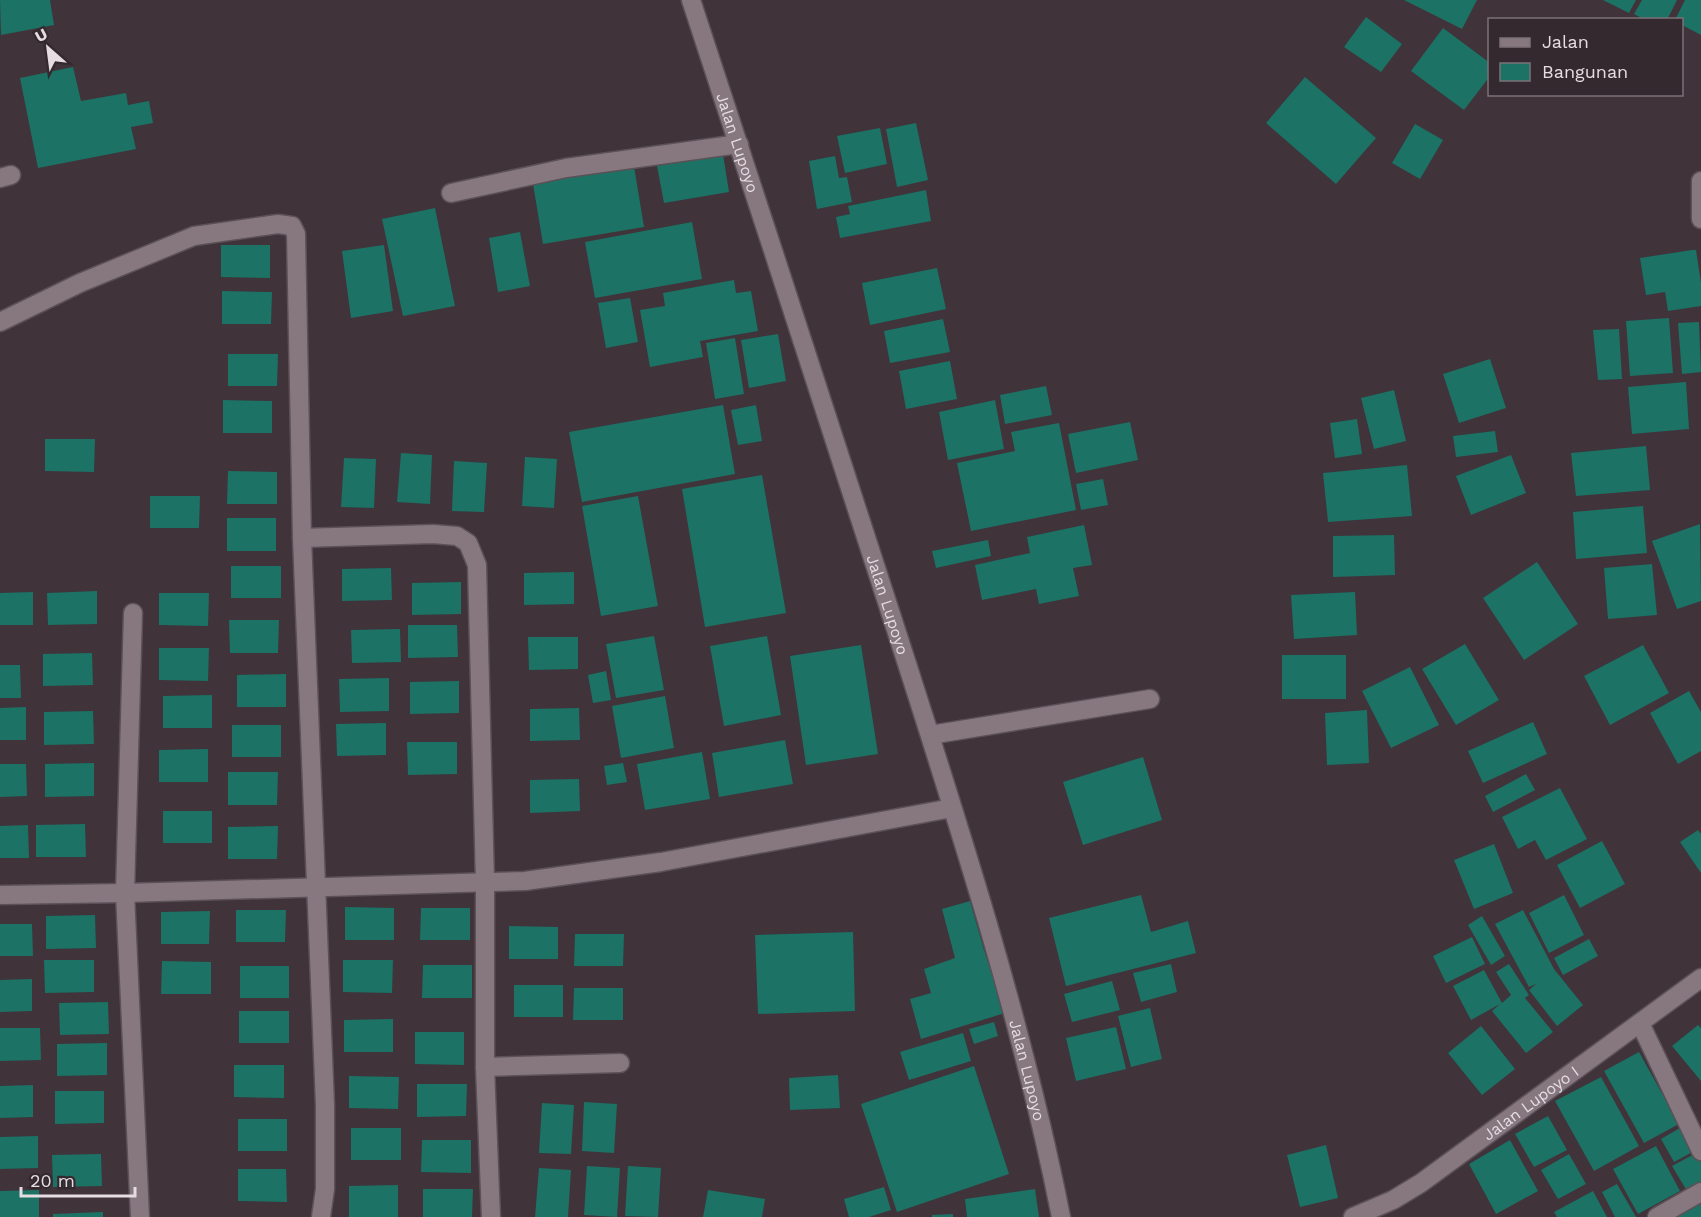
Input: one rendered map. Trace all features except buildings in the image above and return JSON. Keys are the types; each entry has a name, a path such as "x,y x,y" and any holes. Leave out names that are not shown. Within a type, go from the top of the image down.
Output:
{"street":[{"name":"Jalan Lupoyo","path":"691,0 930,735 1003,975 1038,1110 1060,1217"},
{"path":"452,193 566,168 739,144"},
{"path":"1701,181 1701,219"},
{"path":"0,321 80,283 194,236 278,224 292,226 296,234 303,538 325,1105 325,1189 321,1217"},
{"path":"303,538 433,534 457,536 468,543 477,565 485,883 485,1067 491,1217"},
{"path":"133,613 125,893 140,1217"},
{"path":"930,735 1150,699"},
{"path":"0,895 525,881 661,862 952,808"},
{"name":"Jalan Lupoyo I","path":"1353,1217 1384,1211 1393,1200 1421,1183 1701,978"},
{"path":"1640,1023 1701,1151"},
{"path":"485,1067 620,1063"},
{"path":"1657,1217 1701,1192"}]}
